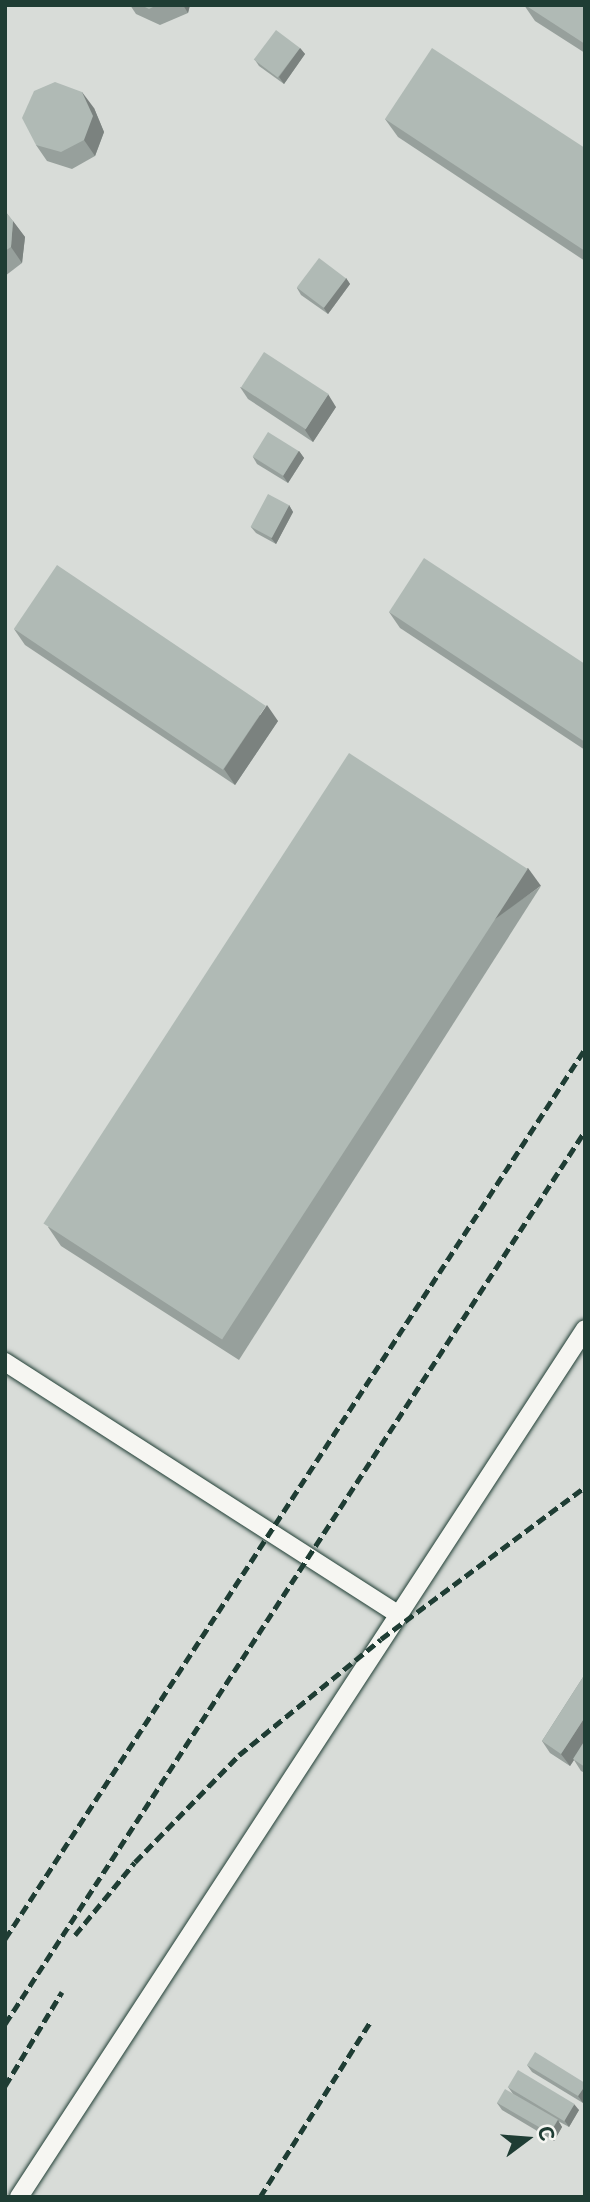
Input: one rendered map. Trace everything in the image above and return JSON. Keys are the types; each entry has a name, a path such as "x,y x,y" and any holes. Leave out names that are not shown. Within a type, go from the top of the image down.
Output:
{"lane":[{"path":"19,2197 585,1329"},
{"path":"5,1362 398,1614"}],"shaded area":[{"path":"5,5 585,5 585,2197 5,2197"}],"building":[{"path":"141,5 157,5 149,9"},
{"path":"525,5 585,5 585,44"},
{"path":"276,30 300,48 278,78 254,60"},
{"path":"432,48 585,148 585,251 385,119"},
{"path":"55,82 82,92 93,116 84,140 61,152 36,145 22,118 34,91"},
{"path":"5,211 13,221 11,247 5,251"},
{"path":"319,258 346,278 324,308 297,288"},
{"path":"264,352 329,394 306,429 241,387"},
{"path":"268,432 299,451 283,476 253,457"},
{"path":"268,494 289,505 272,538 251,527"},
{"path":"424,558 585,664 585,742 389,612"},
{"path":"57,565 266,706 223,770 14,629"},
{"path":"349,753 528,869 222,1340 43,1223"},
{"path":"585,1674 585,1717 561,1754 542,1741"},
{"path":"585,1740 585,1767 573,1759"},
{"path":"535,2052 585,2083 578,2096 527,2065"},
{"path":"518,2070 575,2104 564,2121 508,2087"},
{"path":"505,2089 558,2120 550,2133 497,2103"}],"railway":[{"path":"5,1939 585,1049"},
{"path":"5,2024 585,1131"},
{"path":"75,1935 135,1862 239,1755 381,1639 585,1487"},
{"path":"5,2086 62,1992"},
{"path":"260,2197 370,2022"}]}
